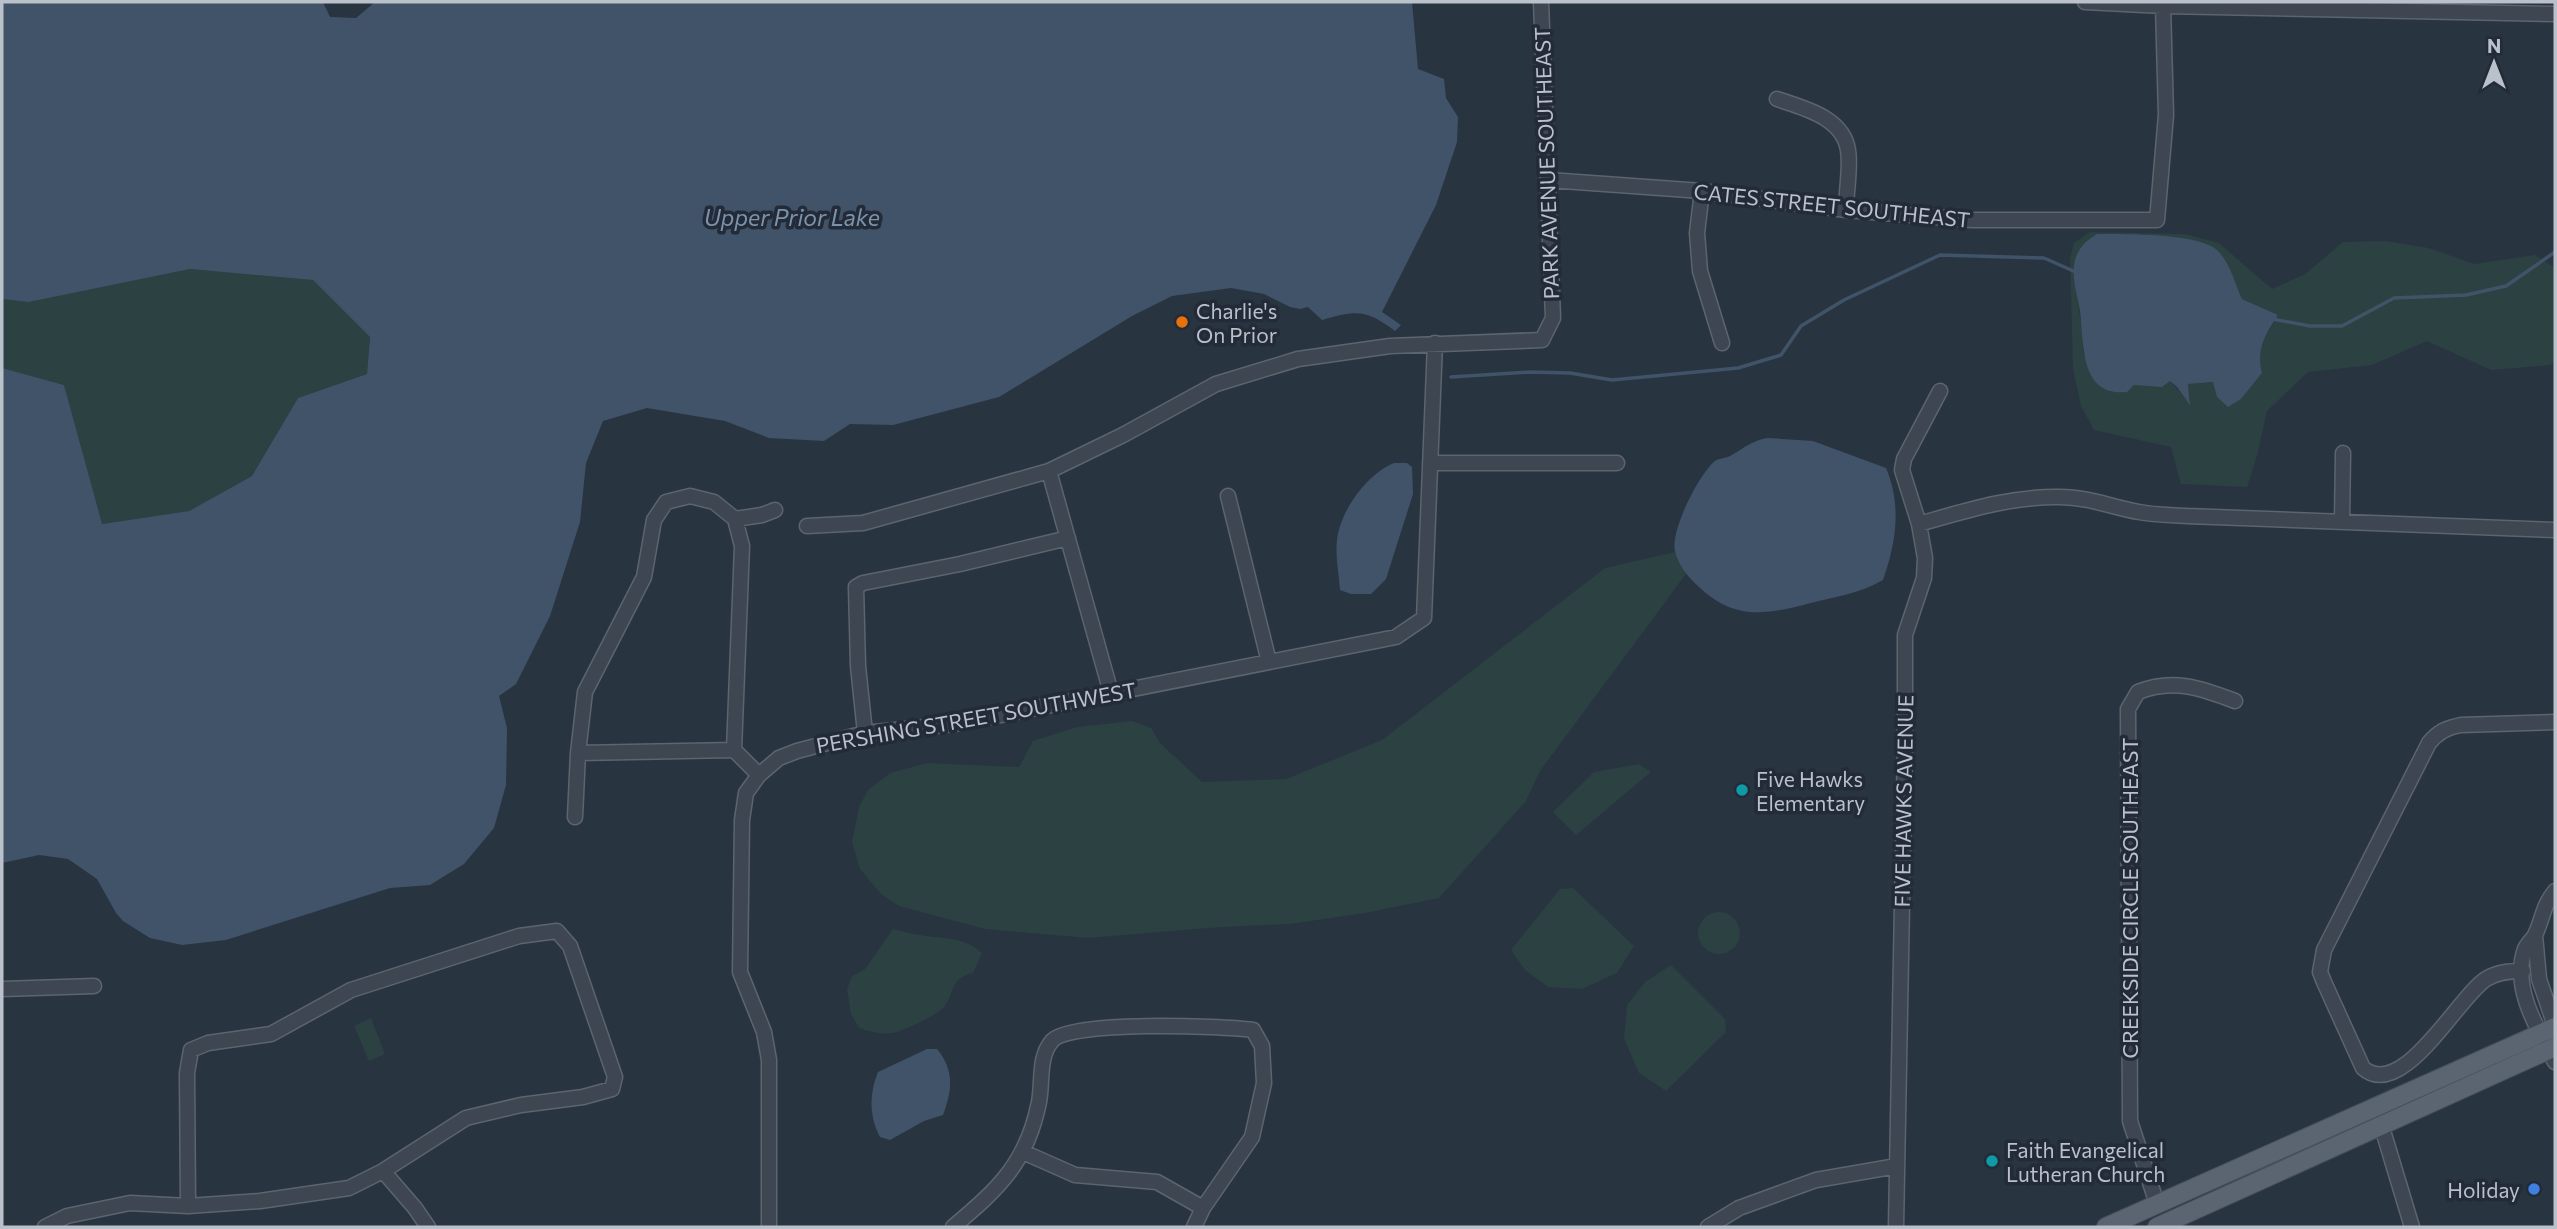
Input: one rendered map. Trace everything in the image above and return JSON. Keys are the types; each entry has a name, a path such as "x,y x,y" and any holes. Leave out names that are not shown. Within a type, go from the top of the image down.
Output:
{"main road":[{"path":"2113,1224 2552,1041"},
{"path":"2157,1227 2381,1124 2552,1041"}],"street":[{"name":"PARK AVENUE SOUTHEAST","path":"1435,344 1542,340 1553,317 1541,2"},
{"path":"2085,2 2555,14"},
{"name":"CATES STREET SOUTHEAST","path":"1549,180 1702,191 1846,210 1972,220 2157,220 2166,115 2163,6"},
{"path":"1777,99 1817,113 1836,126 1848,149 1846,210"},
{"path":"1702,191 1697,233 1700,271 1722,343"},
{"path":"807,526 863,523 1049,471 1123,435 1216,384 1298,359 1390,346 1435,344 1430,463 1617,463"},
{"name":"FIVE HAWKS AVENUE","path":"1896,1227 1905,635 1924,578 1924,544 1902,470 1904,459 1940,391"},
{"path":"2342,522 2343,453"},
{"name":"PERSHING STREET SOUTHWEST","path":"759,775 779,758 865,733 955,724 1396,637 1424,618 1430,463"},
{"path":"1049,471 1111,693"},
{"path":"575,817 578,753 585,692 644,576 654,520 666,502 690,496 713,502 735,519 743,546 734,750"},
{"path":"1228,496 1269,662"},
{"path":"1919,524 1982,506 2016,500 2062,497 2086,499 2140,513 2555,530"},
{"path":"735,519 775,510"},
{"path":"865,733 858,666 856,587 863,583 960,564 1068,538"},
{"name":"CREEKSIDE CIRCLE SOUTHEAST","path":"2157,1204 2130,1121 2128,709 2138,692 2156,684 2200,687 2235,701"},
{"path":"2523,971 2501,973 2486,979 2471,992 2422,1050 2405,1063 2379,1075 2371,1075 2363,1068 2324,982 2320,961 2429,743 2437,734 2447,727 2461,725 2555,722"},
{"path":"578,753 734,750 759,775 746,793 742,820 740,972 764,1032 769,1060 769,1227"},
{"path":"2552,1041 2526,1002 2523,971 2526,947 2535,935 2544,908 2555,891"},
{"path":"45,1227 67,1216 131,1203 188,1206 260,1201 349,1188 383,1171 466,1118 521,1105 583,1097 612,1089 615,1077 570,946 557,931 519,936 351,990 271,1034 208,1042 191,1051 187,1073 188,1206"},
{"path":"2535,935 2539,979 2552,1041"},
{"path":"2,989 94,986"},
{"path":"953,1227 996,1190 1023,1152 1039,1105 1043,1083 1043,1054 1054,1038 1065,1032 1098,1028 1228,1027 1253,1030 1262,1046 1264,1083 1252,1137 1203,1208 1194,1227"},
{"path":"2381,1124 2412,1227"},
{"path":"1023,1152 1075,1175 1157,1182 1203,1208"},
{"path":"1708,1227 1739,1209 1816,1180 1897,1166"},
{"path":"383,1171 428,1227"}],"green space":[{"path":"2090,232 2185,234 2219,243 2272,289 2305,274 2343,242 2386,241 2429,248 2474,264 2535,255 2555,268 2555,360 2551,365 2491,370 2427,341 2372,365 2308,372 2267,411 2247,487 2181,484 2171,447 2094,430 2081,406 2073,369 2070,259 2074,243","holes":["2074,279 2237,288 2242,299 2278,315 2261,349 2262,373 2241,399 2213,382 2188,384 2190,403 2170,381 2134,385 2083,353"]},
{"path":"190,269 314,280 370,336 367,374 298,398 252,476 189,511 101,524 64,385 2,368 2,299 29,302"},
{"path":"1675,552 1686,574 1540,771 1526,801 1439,898 1290,924 1088,938 985,929 899,906 881,894 860,869 852,842 859,807 868,790 890,773 927,763 1019,767 1033,741 1077,727 1132,721 1151,728 1160,743 1202,782 1286,779 1382,740 1605,568"},
{"path":"1639,764 1651,772 1576,835 1553,812 1594,772"},
{"path":"1573,888 1634,946 1617,973 1582,989 1548,987 1525,970 1511,950 1560,889"},
{"path":"1719,912 1734,918 1740,933 1734,948 1719,954 1704,948 1698,933 1704,918"},
{"path":"893,929 960,941 982,953 973,973 956,983 947,1002 938,1012 897,1032 877,1033 859,1028 851,1014 847,989 852,976 865,969"},
{"path":"1671,965 1725,1019 1726,1032 1666,1091 1639,1073 1624,1039 1627,1005 1645,982"},
{"path":"371,1018 385,1054 369,1061 354,1026"}],"water":[{"name":"Upper Prior Lake","path":"2,2 323,2 330,17 356,18 375,2 1412,2 1418,69 1444,79 1446,98 1458,117 1457,142 1436,205 1382,312 1401,325 1395,331 1368,315 1352,313 1322,320 1308,307 1290,307 1264,294 1231,288 1172,296 1132,316 999,397 893,425 850,424 824,441 769,438 725,421 647,408 603,421 586,463 580,522 550,616 516,684 499,696 507,728 506,785 494,828 464,864 430,885 390,888 226,940 182,945 150,938 123,921 97,879 68,859 39,855 2,863 2,368 64,385 102,524 189,511 252,476 298,398 367,374 370,337 313,280 190,269 29,302 2,299"},
{"path":"2097,234 2178,237 2208,244 2217,250 2225,261 2242,299 2278,315 2261,349 2262,373 2241,399 2228,407 2217,397 2213,382 2188,384 2190,405 2170,381 2162,387 2134,385 2127,392 2112,391 2100,386 2093,378 2084,353 2074,270 2080,249"},
{"path":"1768,438 1813,441 1886,468 1896,510 1894,538 1883,580 1855,592 1791,608 1750,612 1724,605 1687,575 1676,556 1675,542 1681,517 1701,478 1715,461"},
{"path":"1394,463 1407,463 1412,467 1413,494 1386,579 1371,594 1351,594 1340,590 1337,546 1343,517 1365,485"},
{"path":"927,1049 937,1049 949,1073 950,1089 943,1115 924,1121 890,1140 880,1137 872,1105 878,1072"}],"waterway":[{"path":"2272,319 2310,326 2342,326 2394,298 2466,295 2506,286 2555,252"},
{"path":"1451,377 1530,372 1570,373 1612,380 1738,368 1781,355 1801,326 1844,300 1940,255 2044,258 2078,273"}],"place":[{"name":"Charlie's On Prior","path":"1182,322"},
{"name":"Five Hawks Elementary","path":"1742,790"},
{"name":"Faith Evangelical Lutheran Church","path":"1992,1161"},
{"name":"Holiday","path":"2534,1189"}]}
